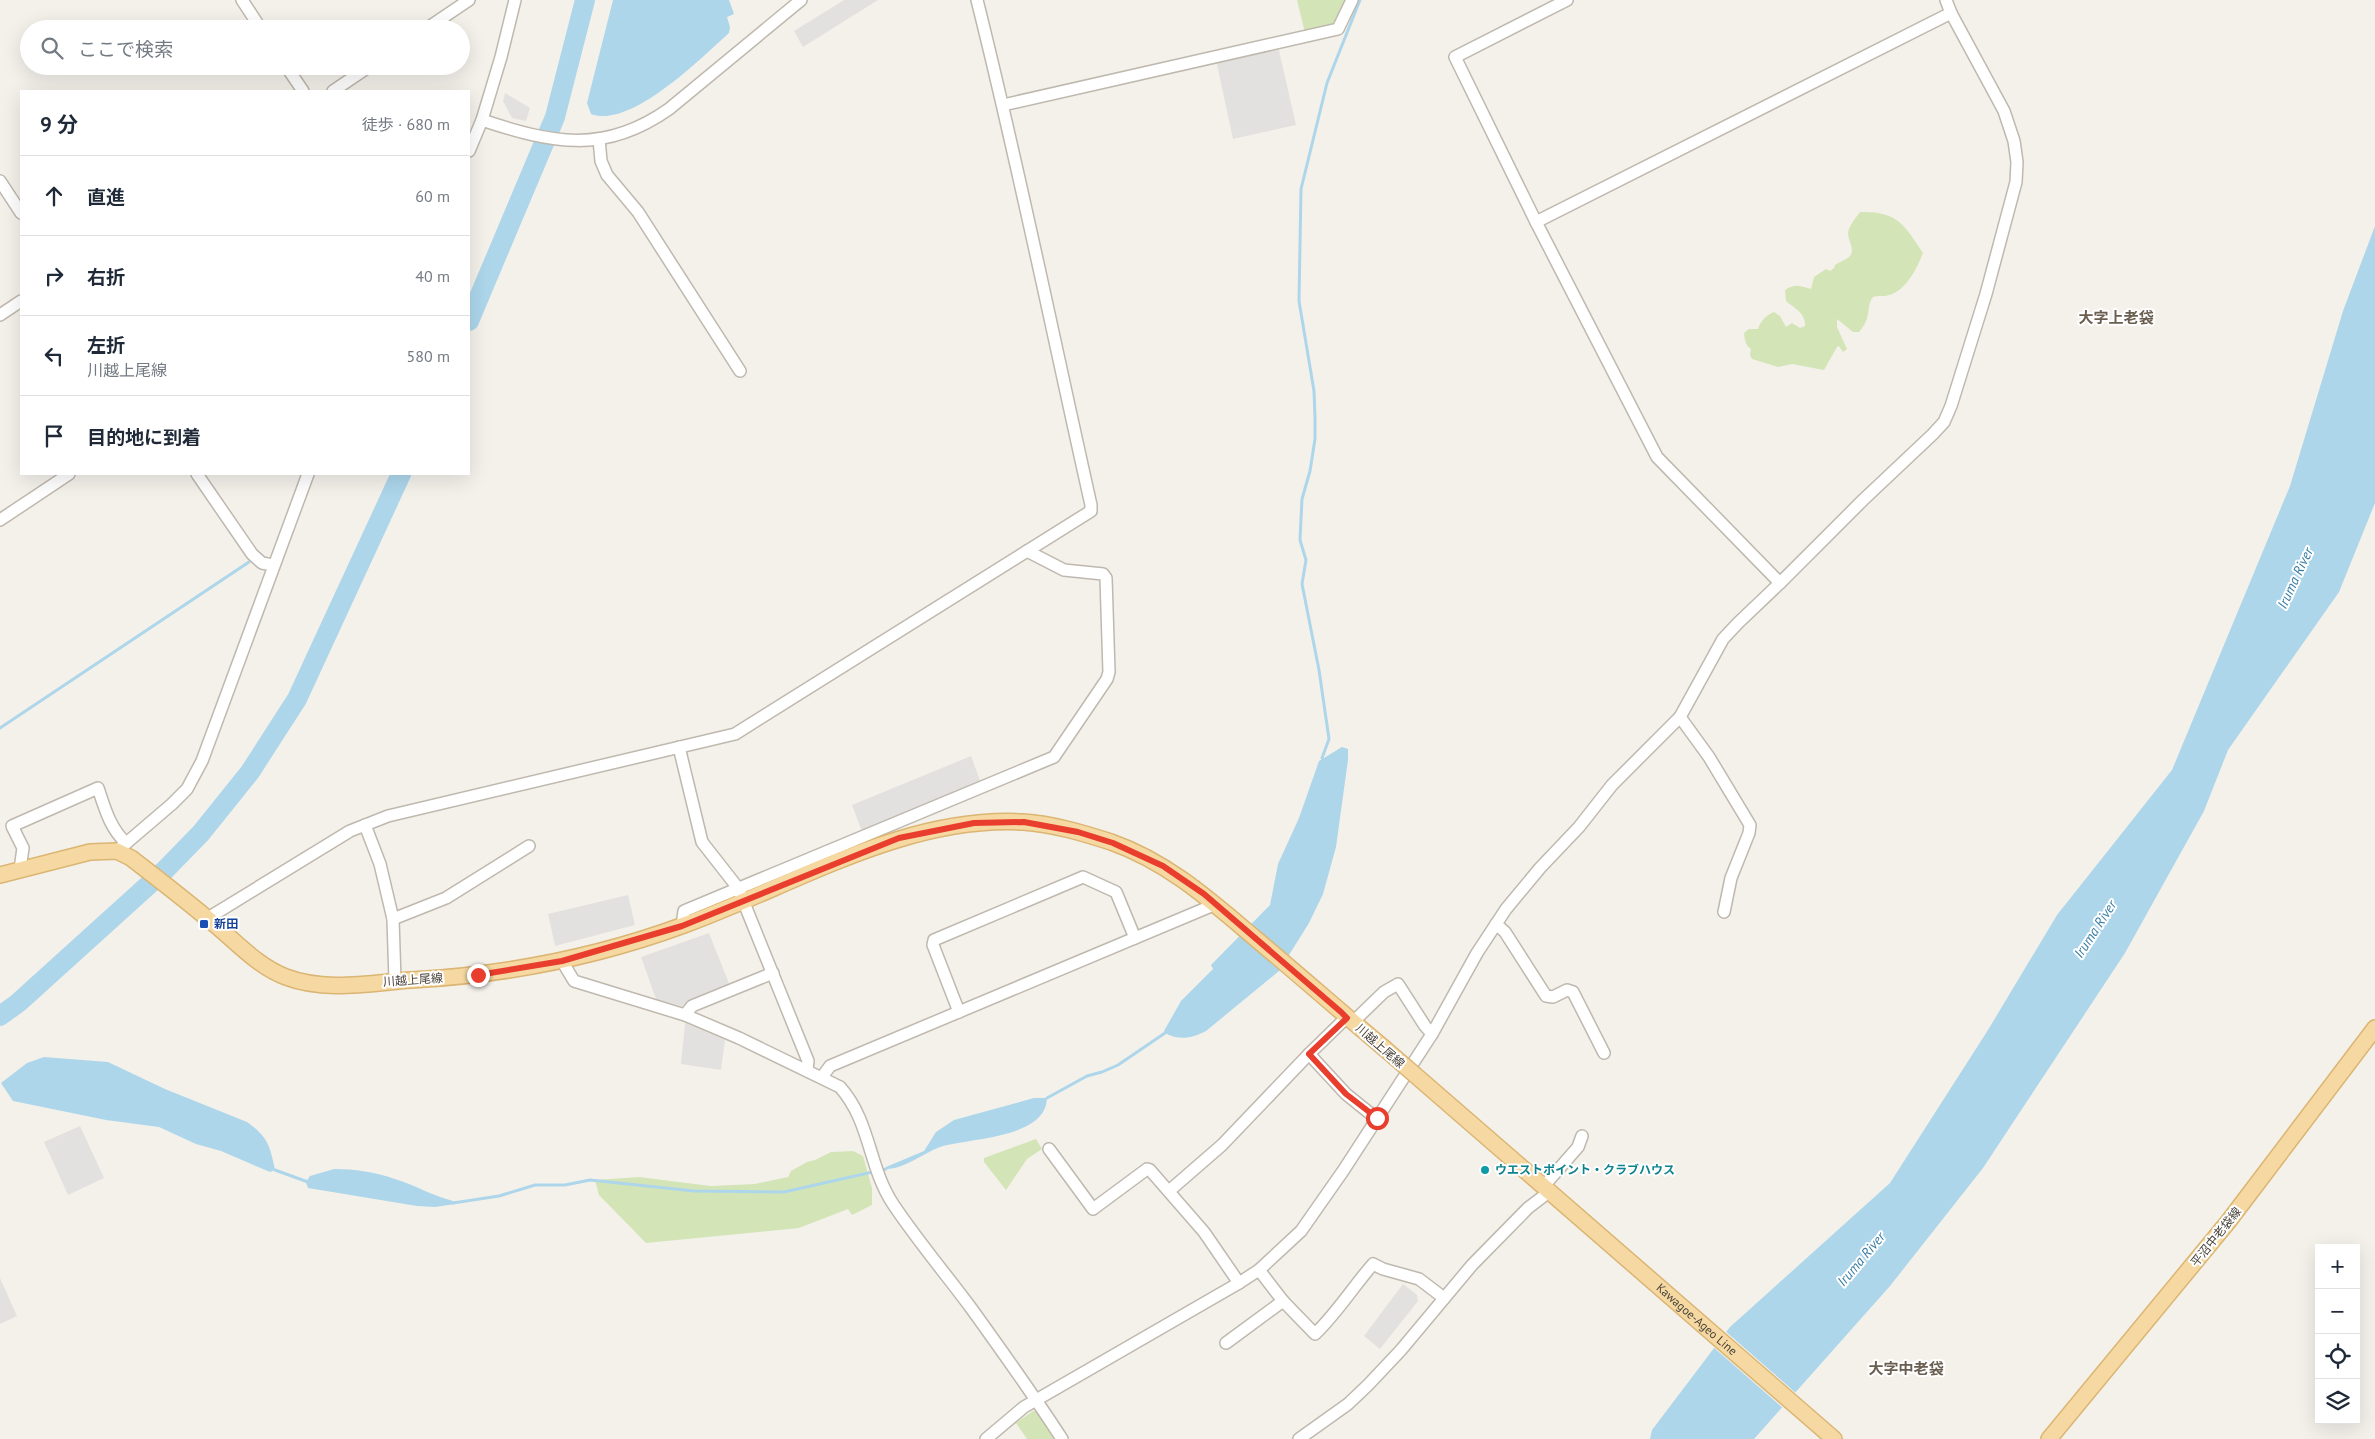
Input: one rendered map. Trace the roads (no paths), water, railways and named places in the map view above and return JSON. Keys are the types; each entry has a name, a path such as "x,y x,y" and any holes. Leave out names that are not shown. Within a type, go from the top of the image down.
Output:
{"main road":[{"name":"川越上尾線","path":"122,847 162,884 208,918 265,967 294,980 320,985 478,975 562,961 682,926 741,895 899,838 974,823 1007,822 1049,826 1113,843 1163,866 1216,904 1550,1193"},
{"path":"0,875 90,852 122,847"},
{"name":"平沼中老袋線","path":"2049,1439 2228,1222 2346,1070 2375,1028"},
{"name":"Kawagoe-Ageo Line","path":"1550,1193 1834,1439"}],"street":[{"path":"242,0 255,20"},
{"path":"439,20 469,0"},
{"path":"470,149 482,120 501,57 515,0"},
{"path":"482,120 535,137 558,141 599,139 622,133 653,121 801,0"},
{"path":"208,918 364,825 412,809 735,734 1091,511 1003,104 977,0"},
{"path":"1003,104 1338,29 1352,0"},
{"path":"1567,0 1455,56 1536,222 1657,457 1780,584"},
{"path":"986,1439 1024,1407 1259,1270 1301,1231 1432,1034 1477,953 1524,887 1579,827 1612,785 1680,717 1723,639 1857,505 1939,428 1951,406 1971,348 2016,182 2017,162 2014,141 2004,111 1951,13 1946,0"},
{"path":"1536,222 1951,13"},
{"path":"292,75 302,90"},
{"path":"334,90 357,75"},
{"path":"599,139 601,161 607,175 638,212 740,371"},
{"path":"0,181 20,211"},
{"path":"0,315 20,302"},
{"path":"0,520 68,475"},
{"path":"198,475 252,554 262,563 273,565"},
{"path":"20,869 24,848 12,826 98,788 110,823 122,847 172,804 187,788 202,761 308,475"},
{"path":"741,895 1054,757 1107,679 1109,672 1106,578 1103,574 1064,570 1027,551"},
{"path":"1680,717 1715,766 1750,825 1749,833 1731,878 1724,912"},
{"path":"679,747 702,842 741,895 808,1062 807,1070"},
{"path":"364,825 380,864 393,919 395,981"},
{"path":"393,919 446,898 529,846"},
{"path":"959,1012 933,945 934,940 1083,877 1116,892 1135,938"},
{"path":"822,1077 830,1066 1216,904"},
{"path":"1496,924 1505,932 1546,996 1553,997 1568,990 1573,992 1604,1053"},
{"path":"562,961 574,981 685,1015 807,1070 840,1087 859,1113 880,1180 892,1202 1037,1400 1062,1439"},
{"path":"685,1015 692,1006 773,973"},
{"path":"1169,1191 1222,1145 1309,1054 1384,992 1398,984 1432,1034"},
{"path":"1309,1054 1346,1094 1377,1118"},
{"path":"1300,1439 1348,1404 1368,1385 1414,1336 1472,1265 1528,1208 1550,1193 1578,1147 1582,1136"},
{"path":"1049,1149 1093,1209 1147,1169 1150,1170 1204,1232 1238,1283"},
{"path":"1259,1270 1283,1301 1315,1334 1335,1314 1340,1304 1373,1264 1383,1269 1419,1279 1444,1298"},
{"path":"1226,1343 1283,1301"}],"water":[{"path":"613,0 729,0 734,14 727,17 730,27 729,33 684,74 664,89 645,102 626,111 607,116 591,114 587,103"},
{"name":"Iruma River","path":"2375,226 2375,503 2339,592 2228,750 2204,811 2125,953 1983,1168 1890,1286 1754,1439 1650,1439 1652,1430 1730,1327 1890,1183 1988,1030 2057,915 2172,770 2290,486 2343,311"},
{"path":"1342,747 1348,749 1348,760 1336,847 1323,894 1309,923 1279,971 1206,1031 1186,1038 1165,1033 1164,1031 1181,1001 1213,969 1211,965 1270,905 1278,864 1299,818 1319,761"},
{"path":"44,1057 108,1062 165,1089 247,1122 264,1137 275,1170 270,1172 221,1151 196,1144 159,1127 106,1120 13,1101 1,1083 27,1063"},
{"path":"1034,1098 1047,1098 1043,1111 1034,1121 1021,1129 988,1138 943,1146 901,1166 886,1169 886,1167 924,1151 936,1132 954,1120"},
{"path":"334,1169 365,1171 387,1177 453,1201 455,1204 435,1207 417,1206 308,1188 306,1182 310,1176"}],"waterway":[{"path":"470,319 555,117 585,0"},
{"path":"1322,758 1329,739 1319,670 1302,584 1306,560 1300,540 1302,499 1310,471 1315,439 1314,391 1299,301 1301,189 1327,83 1360,0"},
{"path":"0,1016 18,1003 165,870 201,833 250,772 297,699 401,475"},
{"path":"0,728 249,562"},
{"path":"1047,1098 1087,1076 1118,1065 1165,1033"},
{"path":"453,1203 499,1196 535,1185 565,1185 590,1180 694,1191 784,1192 886,1169"},
{"path":"275,1170 308,1182"}],"place":[{"name":"新田","path":"204,924"},
{"name":"ウエストポイント・クラブハウス","path":"1485,1170"}],"district":[{"name":"大字上老袋","path":"2116,318"},
{"name":"大字中老袋","path":"1906,1369"}]}
